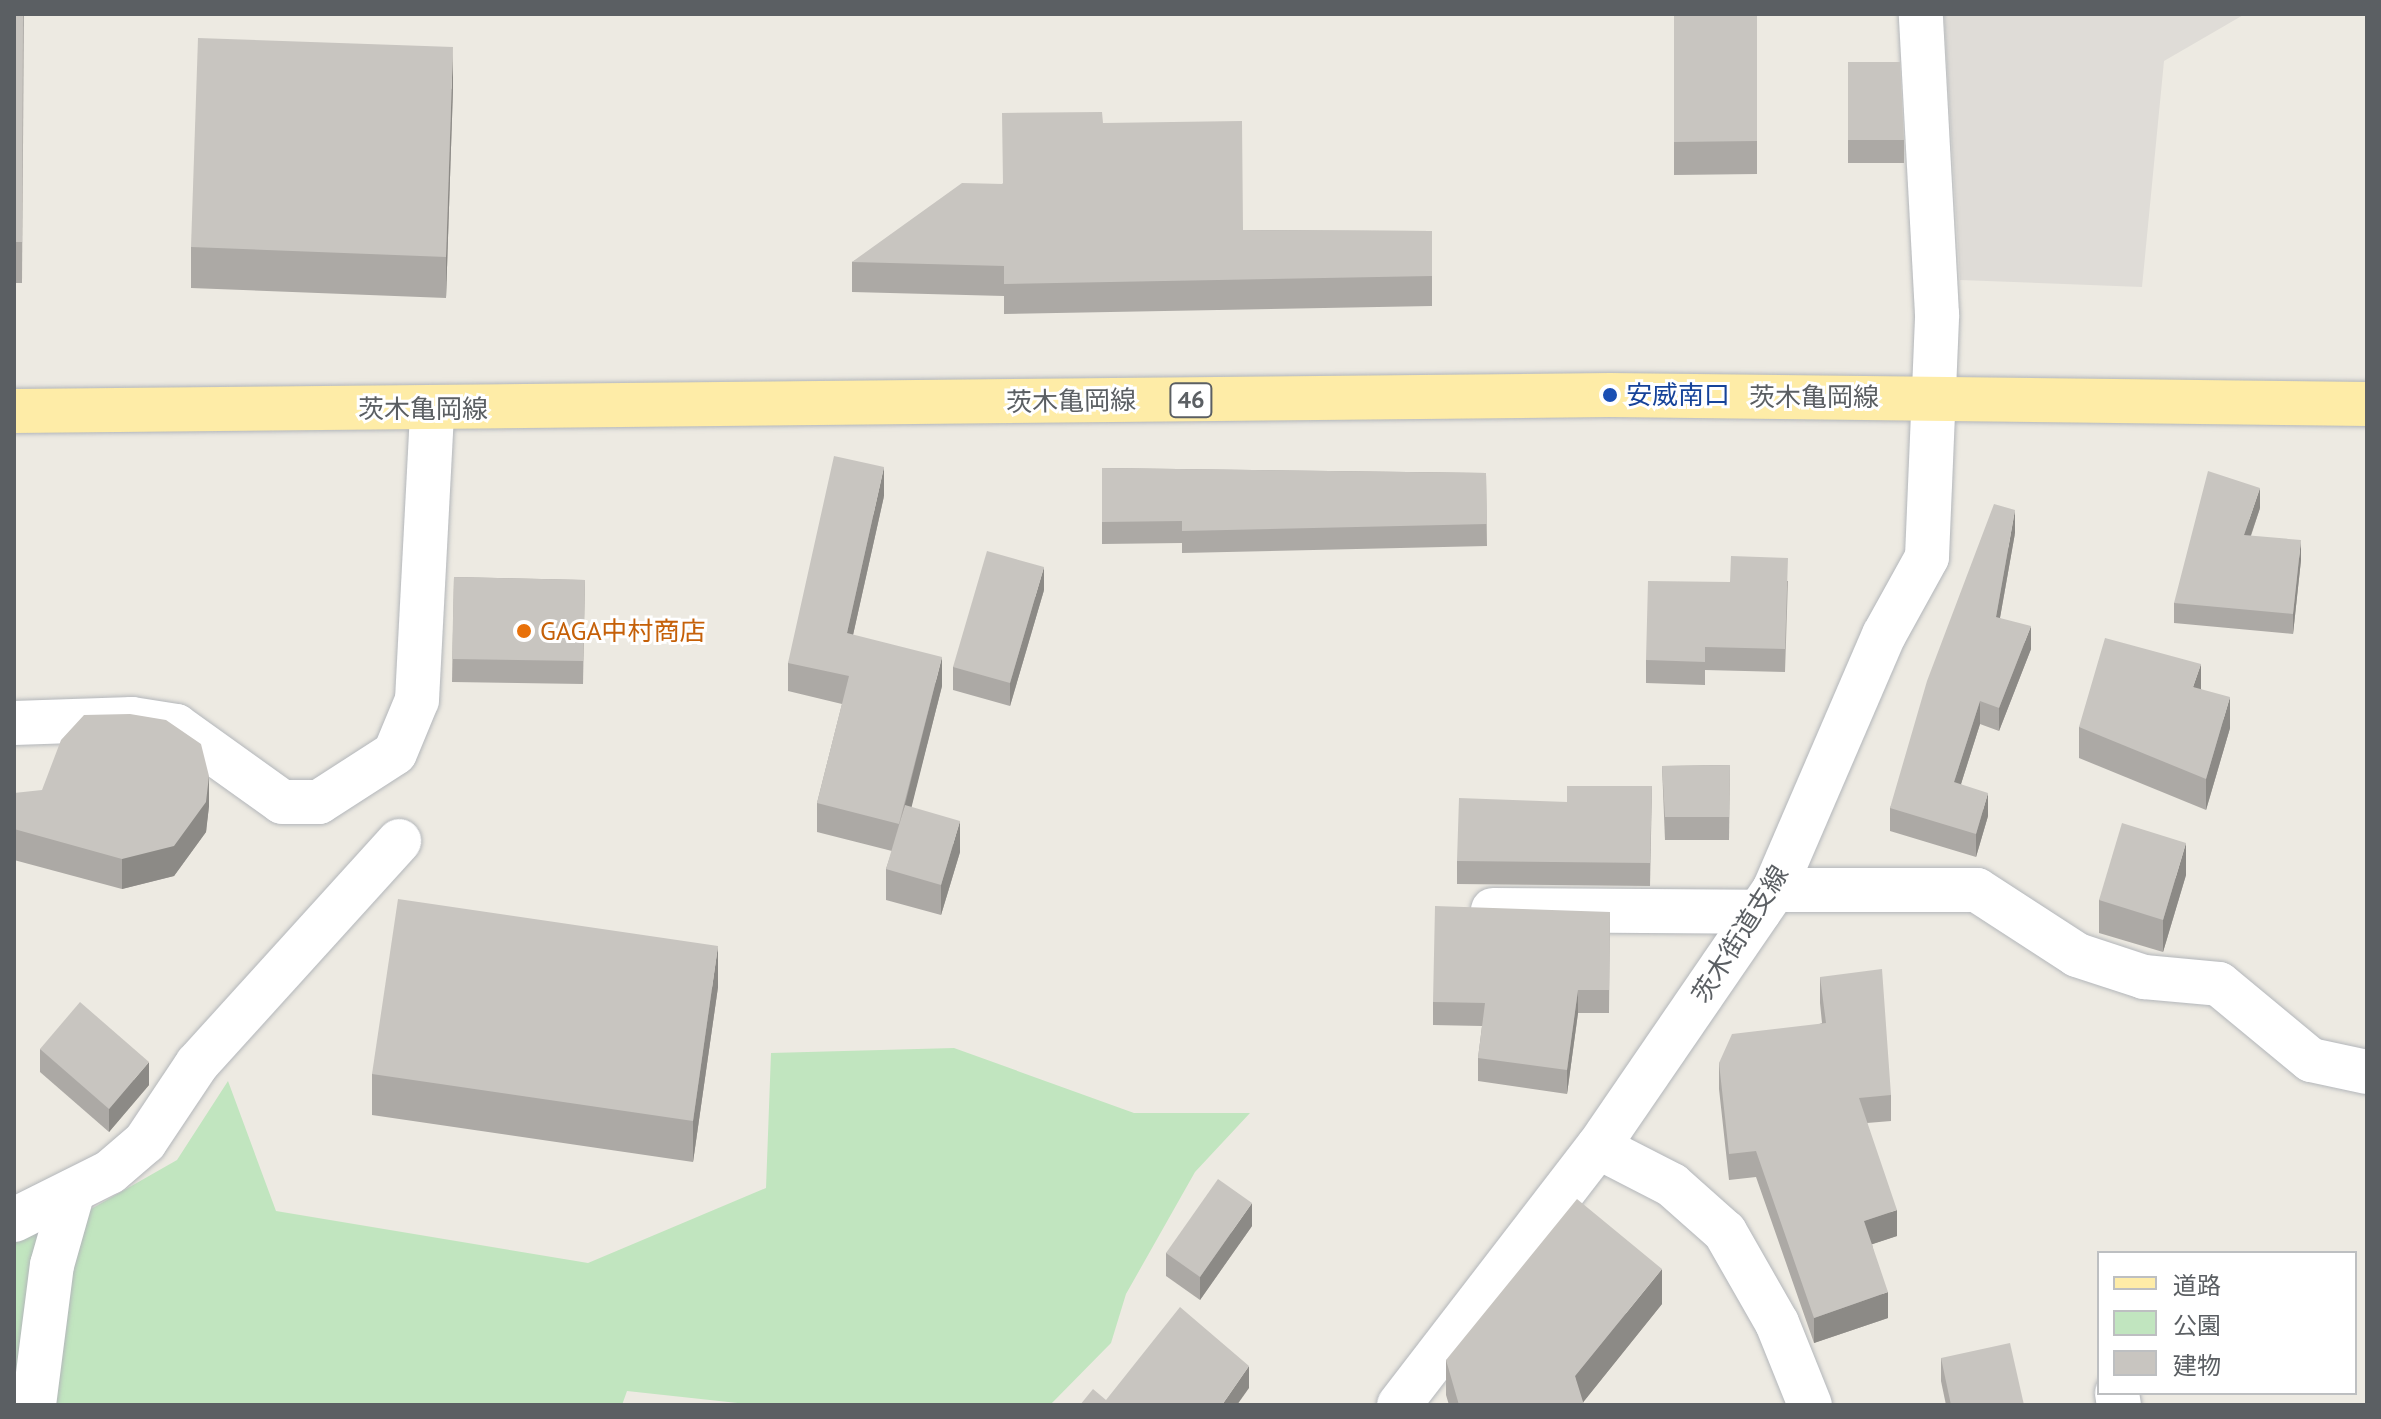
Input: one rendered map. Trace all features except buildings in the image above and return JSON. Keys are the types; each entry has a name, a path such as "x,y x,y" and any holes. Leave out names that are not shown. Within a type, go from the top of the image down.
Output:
{"main road":[{"name":"茨木亀岡線","path":"14,411 1934,398 2367,404"}],"street":[{"name":"茨木街道支線","path":"1399,1405 1598,1147 1766,901 1884,635 1927,557 1934,398 1921,14"},
{"path":"14,723 132,719 176,726 282,802 319,802 395,753 417,700 432,409"},
{"path":"14,1220 73,1191 145,1142 197,1064 399,841"},
{"path":"1455,909 1766,901 1977,890 2077,955 2144,977 2219,984 2311,1060 2367,1072"},
{"path":"1598,1147 1672,1185 1725,1232 1777,1323 1810,1405"},
{"path":"34,1405 52,1265 73,1191"}],"shaded area":[{"path":"1944,14 2245,14 2164,61 2142,287 1960,280"}],"green space":[{"path":"954,1048 1134,1113 1250,1113 1195,1172 1126,1294 1111,1343 1050,1405 756,1405 627,1391 622,1405 47,1405 77,1217 177,1160 228,1081 276,1211 588,1263 766,1188 771,1053"},
{"path":"46,1224 14,1405 14,1238"}],"place":[{"name":"安威南口","path":"1610,395"},
{"name":"GAGA中村商店","path":"524,631"}]}
